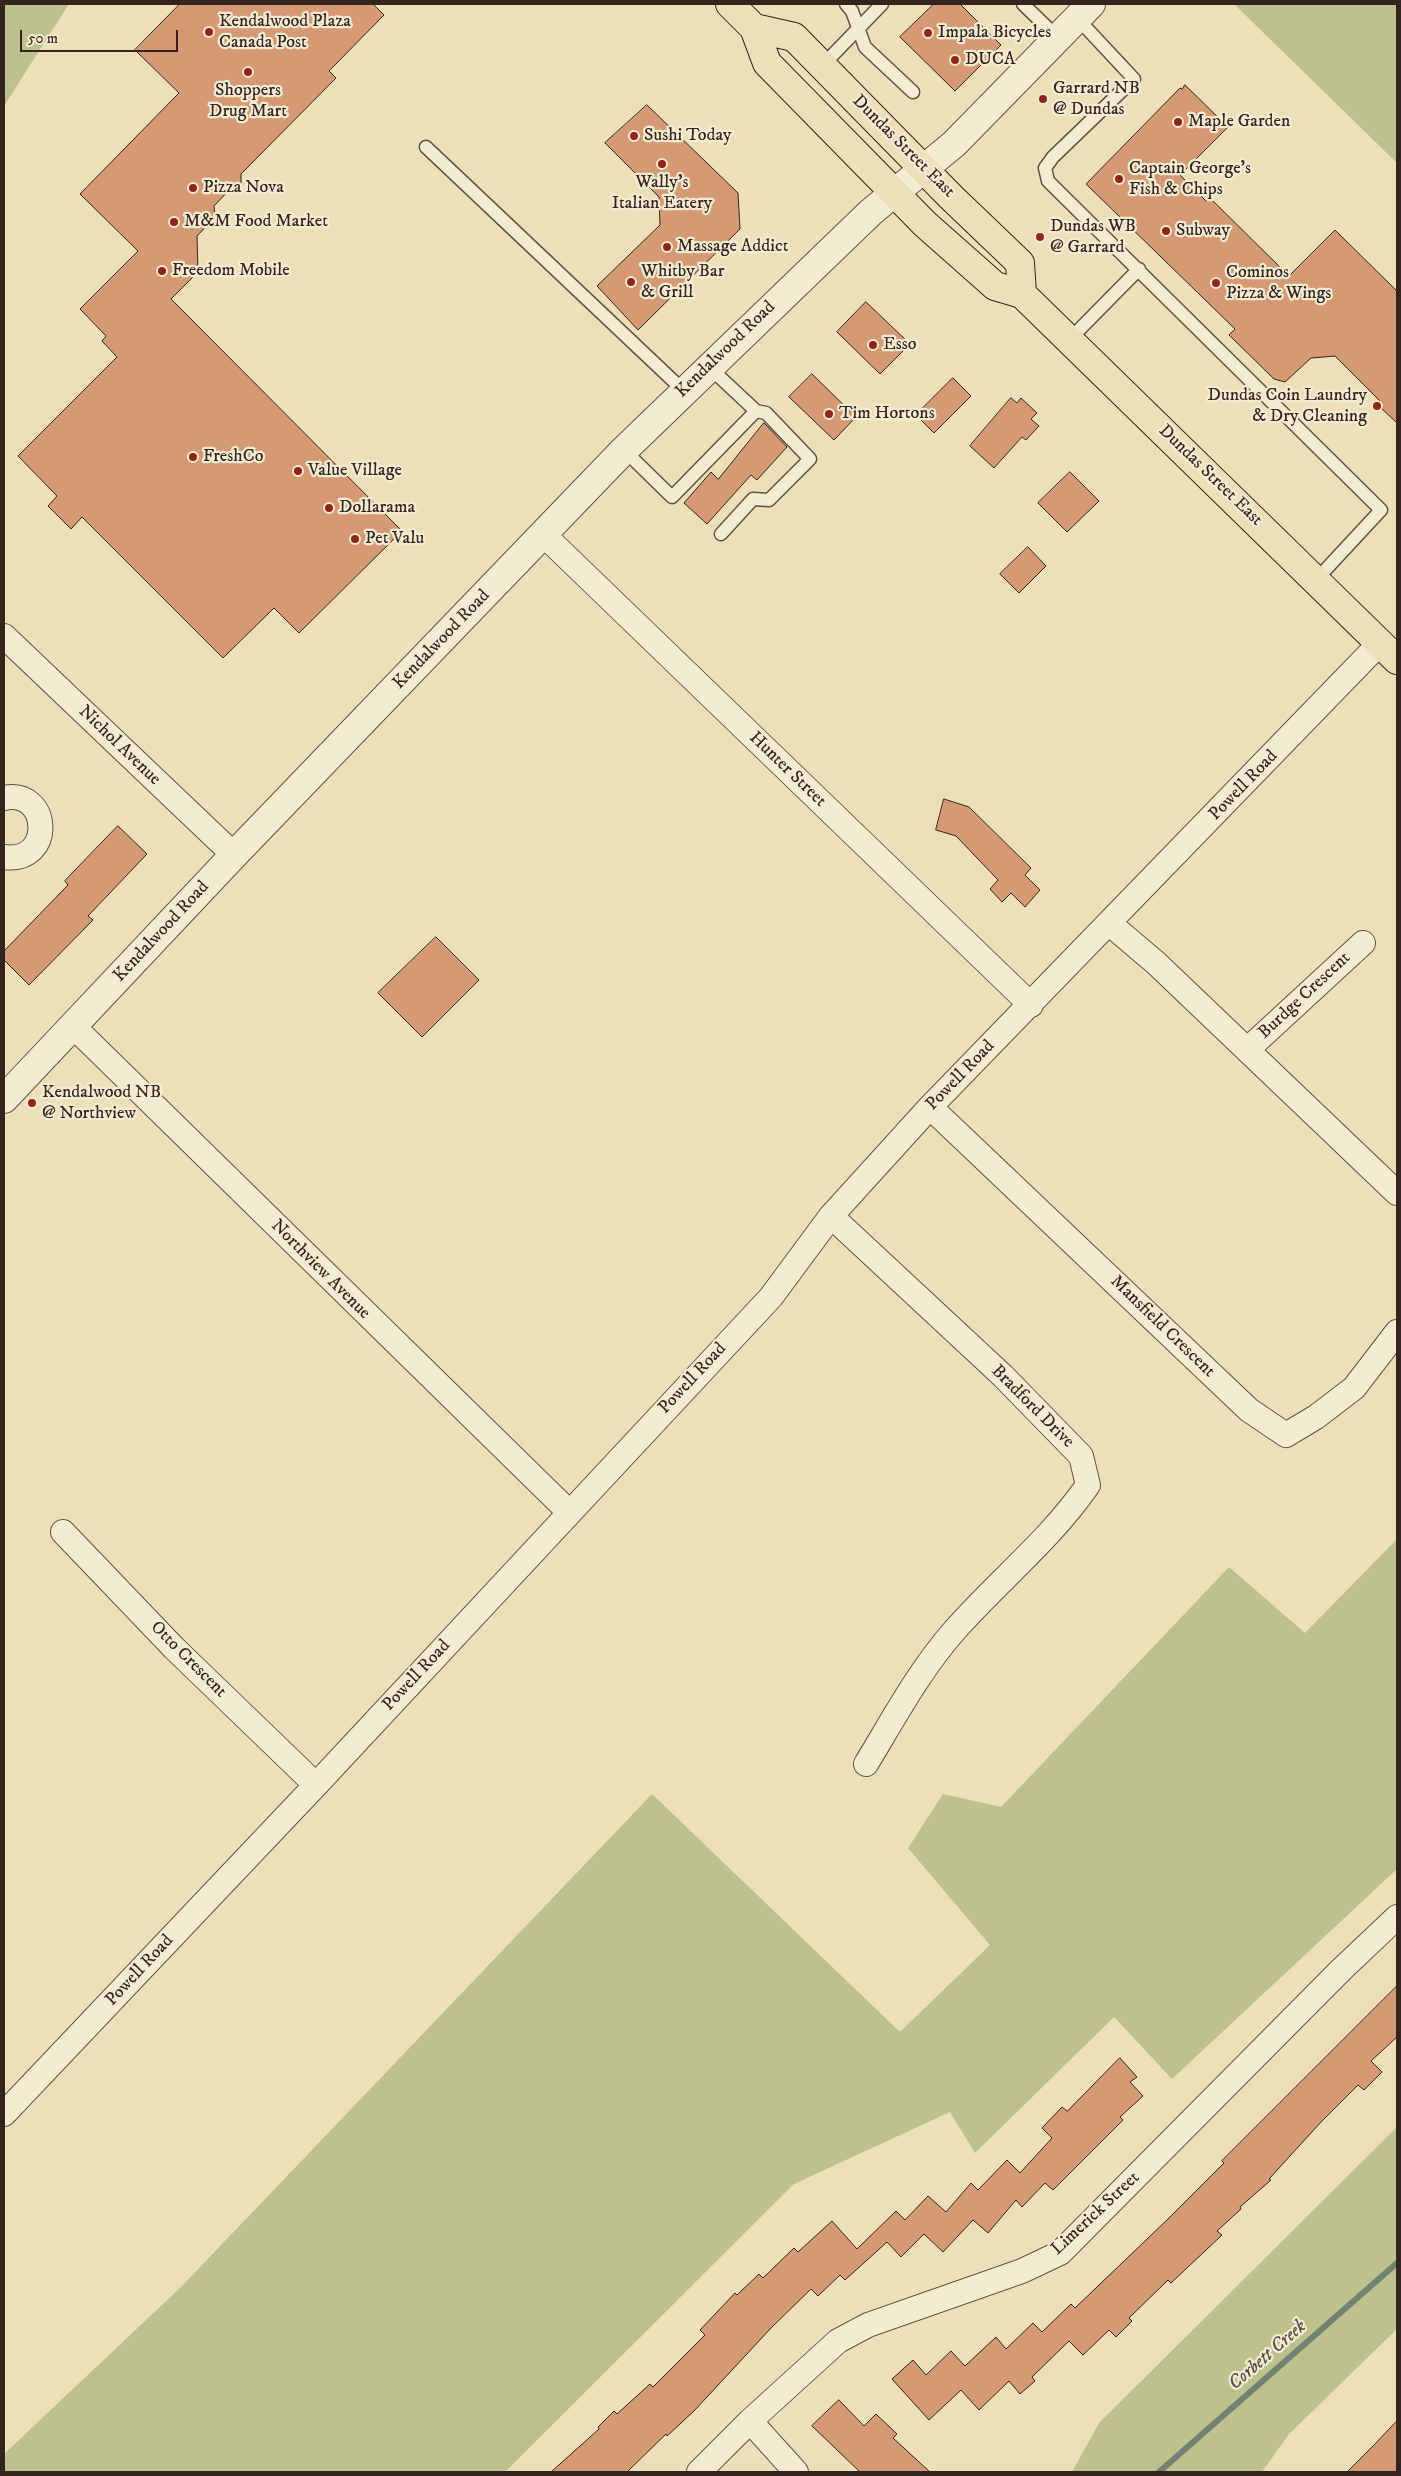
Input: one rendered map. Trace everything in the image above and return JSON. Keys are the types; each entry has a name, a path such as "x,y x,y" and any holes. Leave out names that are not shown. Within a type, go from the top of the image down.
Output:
{"main road":[{"name":"Dundas Street East","path":"730,4 754,28 767,63 893,193 995,286 1022,294 1389,652"},
{"name":"Dundas Street East","path":"754,28 794,37 1020,263 1022,294"}],"street":[{"name":"Kendalwood Road","path":"4,1099 234,855 624,450 893,193 954,144 1084,11"},
{"name":"Hunter Street","path":"544,535 1031,1005"},
{"name":"Nichol Avenue","path":"5,641 234,855"},
{"name":"Powell Road","path":"4,2114 316,1785 771,1297 831,1216 930,1107 1110,924 1389,652"},
{"path":"4,798 23,800 32,806 37,812 41,830 39,840 30,851 21,856 4,857"},
{"path":"1110,924 1156,962 1397,1193"},
{"name":"Burdge Crescent","path":"1248,1049 1363,943"},
{"name":"Northview Avenue","path":"73,1026 569,1512"},
{"name":"Mansfield Crescent","path":"930,1107 1249,1410 1286,1435 1316,1417 1354,1388 1397,1332"},
{"name":"Bradford Drive","path":"831,1216 1003,1376 1081,1456 1088,1485 1068,1514 992,1590 924,1666 866,1764"},
{"name":"Otto Crescent","path":"63,1532 174,1648 316,1785"},
{"name":"Limerick Street","path":"700,2472 750,2421 838,2341 868,2325 1022,2271 1060,2253 1340,1970 1397,1917"},
{"path":"750,2421 796,2472"}],"lane":[{"path":"846,4 852,11 865,47 913,92"},
{"path":"822,66 882,4"},
{"path":"1027,5 1058,38"},
{"path":"1084,11 1134,78 1053,157 1045,168 1048,181 1381,510 1316,580"},
{"path":"426,147 684,391"},
{"path":"1070,339 1139,269"},
{"path":"709,367 756,411 766,413 810,459 769,500 753,499 721,534"},
{"path":"624,450 672,497 756,411"}],"green space":[{"path":"4,4 69,4 4,106"},
{"path":"1234,4 1397,4 1397,163"},
{"path":"1397,1539 1397,1869 1172,2079 1114,2017 975,2153 950,2112 794,2184 505,2472 4,2472 4,2454 181,2287 652,1794 900,2032 990,1945 908,1848 943,1794 1001,1807 1229,1567 1305,1633"},
{"path":"1397,2127 1397,2329 1289,2434 1262,2472 1072,2472 1099,2423"}],"building":[{"path":"180,4 373,4 384,15 329,71 336,78 241,174 241,188 231,188 214,206 215,217 197,236 198,272 171,299 402,531 299,633 274,608 223,658 82,517 71,529 48,506 57,496 18,456 117,357 102,341 106,336 80,309 138,251 80,194 179,93 135,50"},
{"path":"934,4 960,4 1001,45 955,91 900,37"},
{"path":"1185,85 1228,127 1180,175 1206,201 1210,198 1289,276 1335,230 1397,291 1397,423 1381,408 1380,401 1335,356 1311,358 1285,382 1274,379 1229,335 1235,329 1086,184"},
{"path":"647,105 738,193 740,229 638,330 597,286 660,225 659,197 605,143"},
{"path":"866,302 910,344 880,374 837,332"},
{"path":"812,374 856,417 834,440 789,397"},
{"path":"953,378 971,396 934,433 916,415"},
{"path":"1011,398 1017,403 1021,398 1037,413 1031,419 1039,426 1026,440 1022,437 994,468 970,446"},
{"path":"764,423 787,447 757,480 751,475 707,524 684,503 711,472 718,479"},
{"path":"1070,472 1099,501 1067,532 1038,503"},
{"path":"1028,547 1046,566 1019,593 1000,574"},
{"path":"944,799 969,807 1031,868 1025,875 1040,890 1025,907 1011,893 1002,902 990,889 998,880 956,836 936,830"},
{"path":"118,826 147,854 88,916 93,920 29,985 4,960 4,951 68,885 65,881"},
{"path":"436,937 479,980 422,1037 378,993"},
{"path":"1397,1986 1397,2037 1371,2061 1382,2072 1364,2090 1358,2085 1321,2122 1269,2179 1271,2180 1240,2207 1241,2209 1217,2231 1222,2235 1171,2283 1168,2280 1129,2318 1132,2321 1116,2337 1109,2330 1083,2355 1069,2341 1032,2377 1035,2381 1020,2394 1009,2381 979,2410 961,2390 929,2420 892,2379 913,2360 926,2375 951,2351 965,2366 996,2337 1006,2349 1033,2323 1042,2332 1071,2304 1075,2308 1224,2163 1222,2161"},
{"path":"1120,2058 1137,2077 1130,2082 1143,2096 1120,2117 1123,2120 1053,2190 1045,2183 1022,2207 1016,2200 988,2233 973,2220 943,2252 924,2234 901,2257 887,2242 845,2280 840,2275 818,2296 811,2289 771,2328 694,2411 667,2436 666,2434 627,2472 551,2472 599,2429 598,2427 614,2411 617,2414 650,2384 653,2387 705,2335 700,2330 735,2293 737,2295 759,2274 763,2278 794,2248 798,2252 832,2221 857,2249 896,2211 905,2220 928,2196 946,2212 971,2183 978,2190 1007,2160 1020,2173 1052,2138 1042,2128 1062,2107 1067,2111"},
{"path":"839,2400 864,2426 876,2414 897,2434 893,2438 930,2472 860,2472 812,2426"},
{"path":"1397,2421 1397,2472 1347,2472 1374,2445"}],"waterway":[{"name":"Corbett Creek","path":"1159,2472 1397,2263"}],"place":[{"name":"Kendalwood Plaza Canada Post","path":"209,32"},
{"name":"Impala Bicycles","path":"928,33"},
{"name":"DUCA","path":"955,60"},
{"name":"Shoppers Drug Mart","path":"248,72"},
{"name":"Garrard NB @ Dundas","path":"1043,99"},
{"name":"Maple Garden","path":"1178,122"},
{"name":"Sushi Today","path":"634,136"},
{"name":"Wally's Italian Eatery","path":"662,164"},
{"name":"Captain George's Fish & Chips","path":"1119,179"},
{"name":"Pizza Nova","path":"193,188"},
{"name":"M&M Food Market","path":"174,222"},
{"name":"Subway","path":"1166,231"},
{"name":"Dundas WB @ Garrard","path":"1040,237"},
{"name":"Massage Addict","path":"667,247"},
{"name":"Freedom Mobile","path":"162,271"},
{"name":"Whitby Bar & Grill","path":"631,282"},
{"name":"Cominos Pizza & Wings","path":"1216,283"},
{"name":"Esso","path":"873,345"},
{"name":"Dundas Coin Laundry & Dry Cleaning","path":"1377,406"},
{"name":"Tim Hortons","path":"829,414"},
{"name":"FreshCo","path":"193,457"},
{"name":"Value Village","path":"298,471"},
{"name":"Dollarama","path":"329,508"},
{"name":"Pet Valu","path":"355,539"},
{"name":"Kendalwood NB @ Northview","path":"32,1103"}]}
